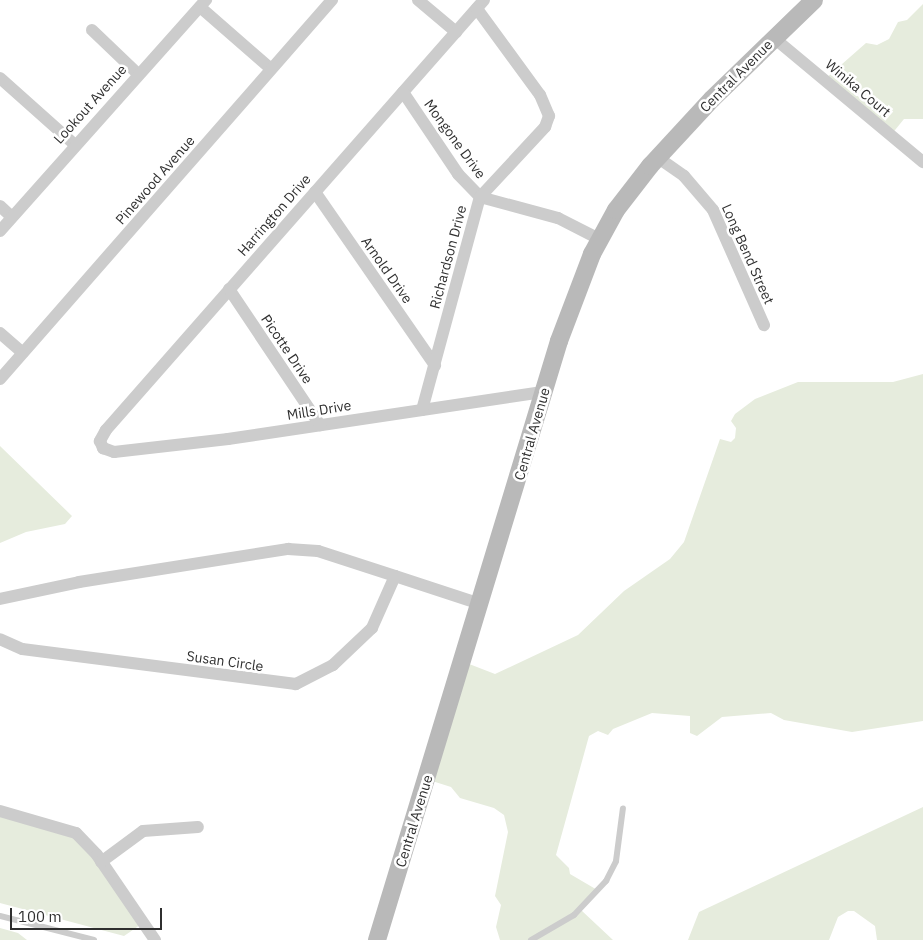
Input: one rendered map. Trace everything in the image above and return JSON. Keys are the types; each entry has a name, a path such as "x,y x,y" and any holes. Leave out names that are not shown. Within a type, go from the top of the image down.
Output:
{"main road":[{"name":"Central Avenue","path":"380,940 543,392 579,282 600,239 631,189 657,157 814,0"}],"street":[{"name":"Pinewood Avenue","path":"0,379 332,0"},
{"path":"418,0 456,32"},
{"path":"203,3 271,70"},
{"name":"Lookout Avenue","path":"0,231 74,144 203,3"},
{"name":"Harrington Drive","path":"102,445 106,430 481,5"},
{"name":"Richardson Drive","path":"422,410 480,197 545,127 549,116 540,95 481,5"},
{"path":"92,30 138,74"},
{"name":"Winika Court","path":"774,38 923,162"},
{"path":"0,78 74,144"},
{"name":"Mongone Drive","path":"403,92 458,174 480,197 558,218 600,239"},
{"name":"Long Bend Street","path":"657,157 684,176 713,210 764,325"},
{"name":"Arnold Drive","path":"315,192 435,366"},
{"path":"0,206 12,217"},
{"name":"Picotte Drive","path":"229,290 320,425"},
{"path":"0,333 23,353"},
{"name":"Mills Drive","path":"102,445 114,452 320,425 543,392"},
{"path":"0,599 60,586 288,549 318,551 480,604"},
{"name":"Susan Circle","path":"0,639 22,650 296,684 333,666 372,628 395,576"},
{"path":"0,811 76,832 101,862 155,940"},
{"path":"101,862 143,831 198,827"}],"lane":[{"path":"531,940 574,915 606,881 616,861 623,808"},
{"path":"0,916 94,940"}],"green space":[{"path":"923,4 923,119 904,119 891,135 825,79 866,43 877,45 889,39 898,22 907,20"},
{"path":"923,374 923,721 852,732 784,720 771,713 722,717 697,736 690,733 690,716 652,713 613,729 608,735 598,731 589,736 556,855 569,868 570,874 599,891 581,910 613,940 500,940 496,927 501,905 495,896 508,832 504,815 494,808 460,798 451,787 429,780 464,662 495,674 578,635 624,591 670,559 684,542 720,439 731,442 735,438 736,428 731,421 735,414 755,399 798,382 893,382"},
{"path":"0,446 72,516 65,524 26,532 0,543"},
{"path":"923,807 923,940 877,940 875,926 854,911 848,911 838,917 829,940 688,940 699,912"},
{"path":"0,813 71,830 143,923 124,936 0,903"},
{"path":"0,928 18,933 27,940 0,940"}]}
